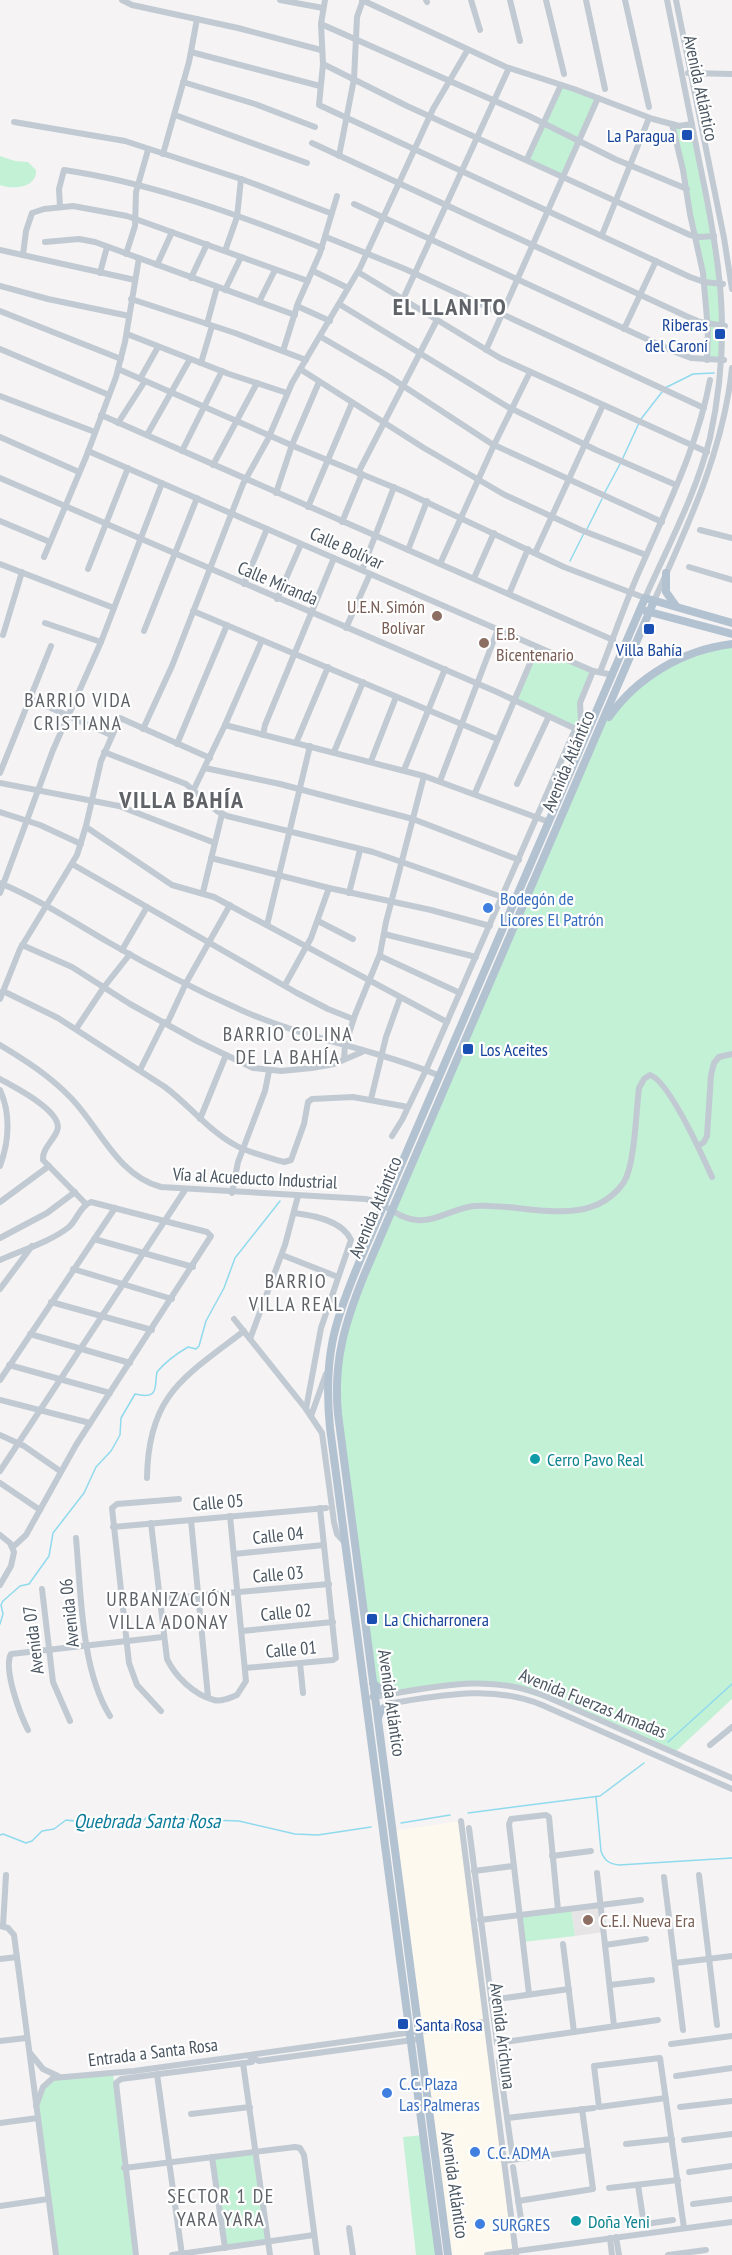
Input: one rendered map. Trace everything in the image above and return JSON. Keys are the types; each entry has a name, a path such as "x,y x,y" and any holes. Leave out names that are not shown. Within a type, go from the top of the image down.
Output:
{"main road":[{"path":"666,573 666,592 670,601 678,608"},
{"path":"645,598 732,623"},
{"name":"Avenida Atlántico","path":"439,2255 378,1719 371,1702 373,1683 338,1414 336,1379 339,1350 347,1318 440,1076 645,598"},
{"name":"Avenida Atlántico","path":"448,2255 415,2037 371,1702 346,1544 327,1402 327,1372 333,1334 340,1310 388,1207 654,601"},
{"path":"640,609 732,634"},
{"path":"597,735 620,703 651,675 690,655 732,644"},
{"path":"373,1683 379,1690 391,1694"},
{"path":"378,1719 380,1712 389,1704"}],"street":[{"path":"122,0 132,5 321,50"},
{"path":"280,0 323,9"},
{"path":"324,0 321,24 322,64 319,105 656,261 704,282 723,284"},
{"path":"339,156 354,78 357,17 362,0 467,51 509,68 649,118 672,124 692,124"},
{"path":"471,0 480,30"},
{"path":"510,0 520,41"},
{"path":"546,0 564,74"},
{"path":"586,0 605,89"},
{"path":"625,0 649,107"},
{"name":"Avenida Atlántico","path":"645,598 690,498 707,452 724,360 723,284 667,0"},
{"name":"Avenida Atlántico","path":"676,0 724,238 732,289"},
{"path":"163,154 175,115 197,19"},
{"path":"321,24 687,189"},
{"path":"143,729 172,666 245,479 269,435 287,393 367,253 430,115 467,51"},
{"path":"190,52 320,86"},
{"path":"322,64 695,237 714,236"},
{"path":"403,299 509,68"},
{"path":"682,74 732,74"},
{"path":"183,82 255,104 315,127"},
{"path":"527,159 561,85"},
{"path":"486,350 598,98"},
{"path":"175,115 307,163"},
{"path":"602,236 649,118"},
{"path":"14,122 76,134 108,137 241,179 330,213"},
{"path":"672,124 704,282 707,360"},
{"path":"312,143 693,320 725,326"},
{"path":"126,254 134,231 137,185 148,150"},
{"path":"60,207 60,189 64,170 137,185 237,217 322,248"},
{"path":"225,251 237,217 241,179"},
{"path":"283,351 297,306 326,237 330,213 337,196"},
{"path":"354,204 684,356 724,360"},
{"path":"23,255 30,215 44,209 79,206 135,219 308,281"},
{"path":"158,265 172,232"},
{"path":"326,237 415,274 704,408"},
{"path":"45,242 79,239 139,258 295,315"},
{"path":"191,278 207,244"},
{"path":"100,273 106,247"},
{"path":"0,250 135,280"},
{"path":"225,290 241,257"},
{"path":"44,557 88,451 118,369 127,334 139,258"},
{"path":"624,329 656,261"},
{"path":"259,302 275,270"},
{"path":"313,271 348,288"},
{"path":"357,272 486,350 707,452"},
{"path":"0,286 129,316"},
{"path":"201,363 217,287"},
{"path":"131,300 306,360"},
{"path":"339,304 512,409 676,485"},
{"path":"297,306 330,321"},
{"path":"0,311 121,359"},
{"path":"342,522 360,473 383,422 437,320"},
{"path":"127,334 222,371 287,393"},
{"path":"321,337 403,385 494,445 662,522"},
{"path":"118,423 158,347"},
{"path":"0,349 109,395"},
{"path":"147,435 190,359"},
{"name":"Avenida Atlántico","path":"654,601 703,489 714,458 725,415 732,368"},
{"path":"118,369 427,501 564,567 645,598"},
{"path":"300,369 351,403 478,480 589,534 646,555"},
{"path":"182,451 222,371"},
{"path":"440,564 530,372"},
{"path":"392,1136 426,1070 582,718 580,703 613,640 630,593 662,522 704,408 710,380"},
{"path":"276,493 292,445 319,382"},
{"path":"213,465 257,383"},
{"path":"0,396 95,432"},
{"path":"308,507 351,403"},
{"path":"509,594 551,517 603,405"},
{"path":"101,415 613,640"},
{"path":"0,437 79,472"},
{"name":"Calle Bolívar","path":"88,451 435,604 597,672 613,675"},
{"path":"88,569 128,468"},
{"name":"Calle Miranda","path":"0,478 277,599 478,683 576,729"},
{"path":"0,893 38,790 101,642 162,483"},
{"path":"362,570 394,487"},
{"path":"144,631 197,498"},
{"path":"408,550 427,501"},
{"path":"0,521 50,542"},
{"path":"244,584 267,529"},
{"path":"700,530 732,538"},
{"path":"474,578 495,533"},
{"path":"277,599 301,544"},
{"path":"263,735 265,725 334,558"},
{"path":"0,564 114,608"},
{"path":"689,567 732,580"},
{"path":"3,635 22,572"},
{"path":"346,628 370,574"},
{"path":"193,611 497,739"},
{"path":"45,623 101,642"},
{"path":"177,744 227,625"},
{"path":"440,781 498,629"},
{"path":"194,789 262,640"},
{"path":"0,773 51,646"},
{"path":"475,793 537,647"},
{"path":"296,743 328,667"},
{"path":"404,770 445,669"},
{"path":"334,752 363,682"},
{"path":"371,761 396,697"},
{"path":"31,699 111,735"},
{"path":"517,784 549,716"},
{"path":"0,999 22,945 72,864 81,844 104,752 120,718 210,758"},
{"path":"225,724 424,776 549,822"},
{"path":"267,925 310,746"},
{"path":"104,752 154,770 194,789 222,814 402,861 502,897"},
{"path":"205,768 413,819 519,860"},
{"path":"344,1059 345,1046 353,1019 380,956 424,776"},
{"path":"0,783 132,810 215,843"},
{"path":"0,812 61,833 81,844"},
{"path":"203,892 222,814"},
{"path":"86,827 172,885 203,892 230,905 447,1022"},
{"path":"349,893 360,849"},
{"path":"212,858 490,926"},
{"path":"72,864 319,1005 353,1019"},
{"path":"2,884 46,906 122,950 257,1017 440,1076"},
{"path":"285,985 307,947 329,888"},
{"path":"140,1070 230,905"},
{"path":"122,950 147,907"},
{"path":"318,921 353,939"},
{"path":"384,934 476,957"},
{"path":"22,945 72,967 120,998 253,1068 269,1071 312,1068 334,1064 363,1051"},
{"path":"76,1029 104,987 130,954"},
{"path":"380,956 460,993"},
{"path":"3,991 36,1006 76,1029 140,1070 181,1099 200,1119 232,1144 284,1162 289,1162 302,1133 309,1100 353,1097 408,1107"},
{"path":"371,1099 381,1056 400,998"},
{"name":"Vía al Acueducto Industrial","path":"0,1045 45,1075 69,1096 118,1159 133,1174 155,1186 232,1193 366,1199 388,1207 406,1218 420,1221 472,1206 583,1210 595,1206 620,1187 630,1169 639,1088 647,1076 656,1077 663,1085 698,1146"},
{"path":"712,1177 698,1146 707,1137 712,1067 719,1057 732,1054"},
{"path":"200,1119 226,1055"},
{"path":"232,1193 243,1149 265,1091 269,1071"},
{"path":"0,1079 45,1107 57,1120 58,1129 42,1158 86,1204"},
{"path":"0,1090 4,1101 9,1137 0,1166"},
{"path":"0,1202 49,1166"},
{"path":"0,1471 185,1190"},
{"path":"0,1238 47,1213 75,1192"},
{"path":"250,1339 282,1255 298,1196"},
{"path":"0,1260 33,1246 71,1225 86,1204 94,1202 165,1220 211,1235 193,1267 60,1471 23,1539 13,1547"},
{"path":"0,1380 115,1208"},
{"path":"294,1213 325,1220 351,1236 351,1243 317,1341 306,1409"},
{"path":"94,1239 193,1267"},
{"path":"0,1289 33,1246"},
{"path":"282,1255 338,1277"},
{"path":"73,1269 172,1299"},
{"path":"51,1302 152,1330"},
{"path":"234,1319 306,1409 322,1433 334,1522 337,1534 346,1544"},
{"path":"147,1478 149,1442 170,1393 190,1372 244,1331"},
{"path":"30,1334 130,1363"},
{"path":"9,1365 110,1393"},
{"path":"311,1416 327,1372"},
{"path":"0,1400 90,1423"},
{"path":"0,1435 18,1443 60,1471"},
{"path":"0,1483 40,1510"},
{"path":"161,1711 141,1690 129,1663 111,1510 117,1504 179,1499"},
{"name":"Calle 05","path":"113,1527 323,1508 322,1522"},
{"path":"151,1523 167,1659 174,1671 187,1684 208,1697 218,1700 237,1695 246,1681 230,1516"},
{"path":"190,1520 208,1697"},
{"path":"333,1622 322,1522 334,1522"},
{"path":"0,1536 13,1547 14,1551 13,1562 0,1584"},
{"name":"Avenida 06","path":"76,1538 87,1645 95,1688 110,1716"},
{"name":"Calle 04","path":"234,1554 324,1545"},
{"name":"Calle 03","path":"159,1599 328,1584"},
{"name":"Avenida 07","path":"42,1589 55,1691 70,1721"},
{"name":"Calle 02","path":"242,1631 333,1622"},
{"name":"Calle 01","path":"245,1668 333,1660 336,1656 333,1622"},
{"path":"27,1730 14,1691 8,1659 11,1654 163,1637"},
{"path":"300,1663 303,1693"},
{"name":"Avenida Fuerzas Armadas","path":"371,1702 391,1694 479,1683 522,1687 732,1778"},
{"name":"Avenida Fuerzas Armadas","path":"371,1702 389,1704 481,1693 516,1696 732,1789"},
{"path":"710,1745 732,1727"},
{"path":"529,1994 513,1866 509,1824 511,1819 546,1815 549,1817 558,1910"},
{"name":"Avenida Arichuna","path":"461,1821 515,2253"},
{"path":"469,1828 496,2043 658,2020"},
{"path":"552,1856 591,1851"},
{"path":"474,1871 513,1866"},
{"path":"597,1874 614,2026"},
{"path":"6,1875 4,1926 14,1935 56,2255"},
{"path":"699,1875 717,2025"},
{"path":"663,1877 683,2030"},
{"path":"473,1921 641,1900"},
{"path":"605,1945 646,1939"},
{"path":"563,1944 574,2032"},
{"path":"675,1962 732,1956"},
{"path":"0,1959 17,1957"},
{"path":"610,1985 652,1980"},
{"path":"491,2000 568,1989"},
{"name":"Entrada a Santa Rosa","path":"62,2076 97,2075 247,2056 259,2061 294,2053 415,2037 485,2022"},
{"path":"671,2044 732,2036"},
{"path":"0,2041 26,2038"},
{"path":"28,2051 42,2069 62,2076"},
{"path":"666,2098 599,2106 594,2067 660,2058 666,2098 678,2180 684,2228"},
{"path":"499,2061 512,2154"},
{"path":"136,2255 115,2085 121,2079 252,2062"},
{"path":"243,2063 270,2255"},
{"path":"676,2076 732,2068"},
{"path":"157,2074 182,2254"},
{"path":"36,2106 40,2092 46,2083 62,2076"},
{"path":"680,2107 732,2101"},
{"path":"190,2114 250,2107"},
{"path":"507,2118 594,2108"},
{"path":"518,2201 593,2189 582,2109"},
{"path":"0,2123 38,2118"},
{"path":"684,2140 732,2134"},
{"path":"626,2144 672,2139"},
{"path":"124,2168 295,2147 302,2150 317,2255"},
{"path":"504,2161 588,2150"},
{"path":"212,2157 225,2248"},
{"path":"688,2172 732,2166"},
{"path":"513,2167 521,2220"},
{"path":"609,2188 678,2180"},
{"path":"638,2185 644,2225"},
{"path":"0,2206 48,2199"},
{"path":"693,2204 732,2199"},
{"path":"632,2226 673,2220"},
{"path":"486,2255 515,2253 732,2222"},
{"path":"349,2228 352,2255"},
{"path":"172,2255 314,2235"},
{"path":"612,2255 613,2238"},
{"path":"613,2238 619,2255"},
{"path":"668,2255 706,2250"}],"shaded area":[{"path":"461,1821 516,2255 448,2255 393,1831"},
{"name":"C.E.I. Nueva Era","path":"601,1905 604,1932 575,1936 571,1908"}],"green space":[{"path":"561,85 598,98 563,176 527,159"},
{"path":"672,124 692,124 716,241 723,300 724,360 707,360 705,287"},
{"path":"0,156 28,162 36,170 33,181 17,187 0,185"},
{"path":"732,644 732,1699 674,1753 582,1711 496,1683 391,1694 376,1687 338,1414 343,1333 597,735 612,712 663,668"},
{"path":"537,647 593,671 580,703 582,718 576,729 514,699"},
{"path":"571,1908 575,1936 523,1942 520,1915"},
{"path":"113,2073 136,2255 56,2255 38,2099 49,2080"},
{"path":"423,2135 439,2255 416,2255 403,2137"},
{"path":"256,2152 268,2243 225,2248 212,2157"}],"waterway":[{"path":"665,388 693,374 714,373"},
{"path":"641,419 662,392"},
{"path":"622,460 639,423"},
{"path":"604,494 620,464"},
{"path":"587,529 602,499"},
{"path":"570,561 584,533"},
{"path":"0,1624 3,1601 20,1586 29,1584 49,1556 53,1533 84,1493 96,1467 111,1451 120,1435 121,1418 135,1394 152,1394 157,1372 164,1364 188,1347 196,1349 199,1346 206,1321 224,1288 235,1258 280,1201"},
{"name":"Quebrada Santa Rosa","path":"668,1742 732,1684"},
{"name":"Quebrada Santa Rosa","path":"468,1813 600,1796 644,1763"},
{"path":"596,1797 601,1851 610,1863 619,1865 732,1858"},
{"name":"Quebrada Santa Rosa","path":"401,1823 450,1815"},
{"name":"Quebrada Santa Rosa","path":"0,1835 3,1834 26,1843 32,1841 42,1831 54,1829 66,1820 121,1821 140,1824 147,1817 170,1820 239,1821 295,1834 318,1835 371,1827"}],"place":[{"name":"La Paragua","path":"687,135"},
{"name":"Riberas del Caroní","path":"720,334"},
{"name":"U.E.N. Simón Bolívar","path":"437,616"},
{"name":"Villa Bahía","path":"649,629"},
{"name":"E.B. Bicentenario","path":"484,643"},
{"name":"Bodegón de Licores El Patrón","path":"488,908"},
{"name":"Los Aceites","path":"468,1049"},
{"name":"Cerro Pavo Real","path":"535,1459"},
{"name":"La Chicharronera","path":"372,1619"},
{"name":"C.E.I. Nueva Era","path":"588,1920"},
{"name":"Santa Rosa","path":"403,2024"},
{"name":"C.C. Plaza Las Palmeras","path":"387,2093"},
{"name":"C.C. ADMA","path":"475,2152"},
{"name":"Doña Yeni","path":"576,2221"},
{"name":"SURGRES","path":"480,2224"}],"district":[{"name":"EL LLANITO","path":"450,306"},
{"name":"BARRIO VIDA CRISTIANA","path":"78,712"},
{"name":"VILLA BAHÍA","path":"182,799"},
{"name":"BARRIO COLINA DE LA BAHÍA","path":"288,1046"},
{"name":"BARRIO VILLA REAL","path":"296,1292"},
{"name":"URBANIZACIÓN VILLA ADONAY","path":"169,1610"},
{"name":"SECTOR 1 DE YARA YARA","path":"221,2208"}]}
